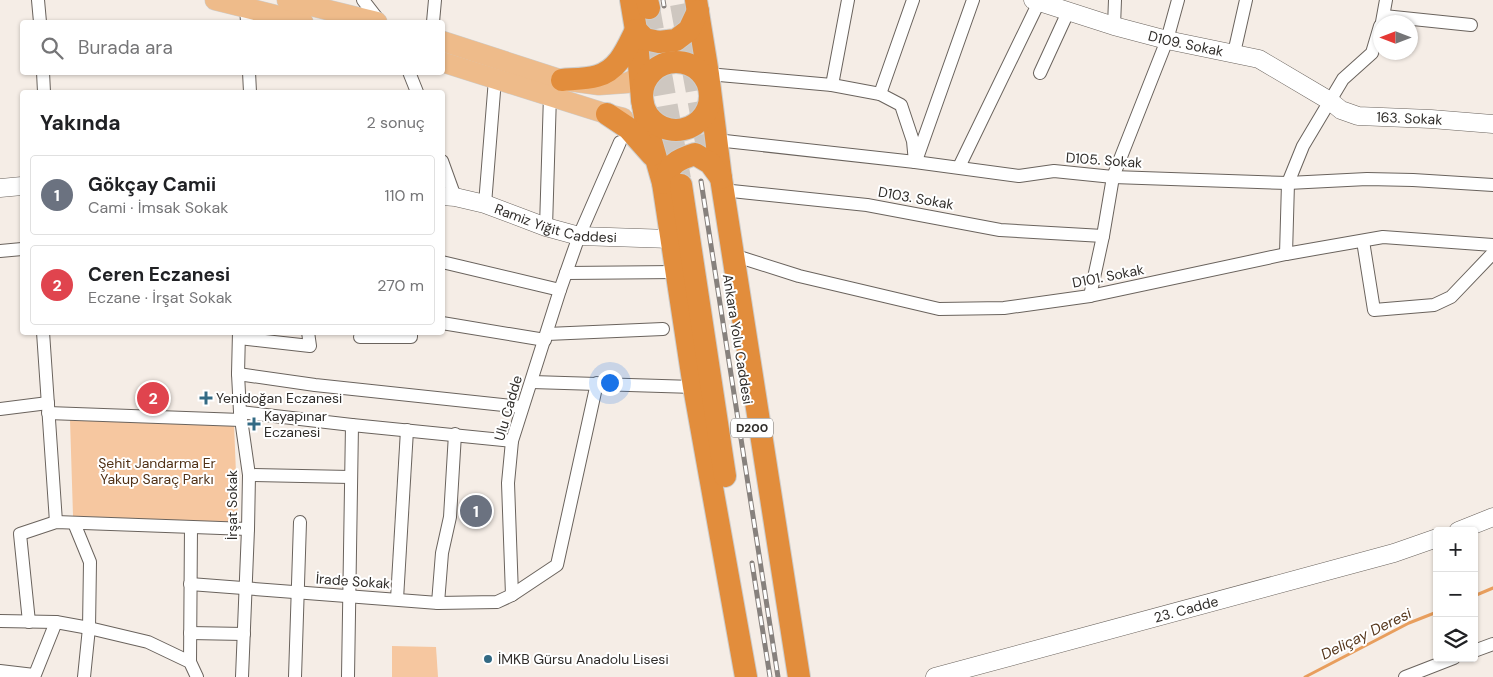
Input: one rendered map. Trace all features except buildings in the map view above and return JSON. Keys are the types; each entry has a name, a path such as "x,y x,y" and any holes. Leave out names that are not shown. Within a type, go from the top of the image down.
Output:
{"highway":[{"path":"556,88 598,76 619,62 636,30 642,3"},
{"path":"636,30 645,39 659,42 676,40 689,30 689,4"},
{"path":"689,4 709,83 719,182 733,255 797,675"},
{"path":"636,30 648,73 642,99 644,109 652,124 658,161"},
{"path":"648,73 664,64 684,63 694,66 709,83 710,101 707,111 702,119 694,125 676,131 652,124"},
{"path":"607,114 628,128 658,161 672,184"},
{"path":"719,182 710,163 695,154 679,159 669,168 672,184 671,239 694,387 746,677"},
{"name":"Ankara Yolu Caddesi","path":"719,182 797,675"},
{"name":"D200","path":"672,184 756,677"}],"main road":[{"path":"215,0 246,15 287,20"},
{"path":"287,0 370,20"},
{"name":"D109. Sokak","path":"1036,1 1114,26 1167,40 1259,59 1330,101"},
{"path":"445,43 556,88 607,114 652,124"},
{"path":"445,63 495,79 556,88 627,83 648,73"},
{"name":"163. Sokak","path":"1330,101 1341,110 1358,116 1493,124"},
{"path":"0,188 20,186"},
{"name":"Ramiz Yiğit Caddesi","path":"449,196 484,204 546,228 579,236 671,239"},
{"path":"1468,527 1493,517"},
{"name":"23. Cadde","path":"935,677 1394,554 1433,539"}],"street":[{"path":"38,0 40,20"},
{"path":"363,0 377,20"},
{"path":"433,20 435,0"},
{"path":"832,85 848,0"},
{"path":"880,94 913,0"},
{"path":"915,162 973,0"},
{"path":"1114,26 1115,0"},
{"path":"1090,296 1113,177 1167,40 1178,0"},
{"path":"1234,54 1246,0"},
{"path":"1383,15 1386,0"},
{"path":"958,167 1036,1"},
{"path":"1040,73 1068,12"},
{"path":"1418,23 1472,25"},
{"path":"1286,254 1288,183 1303,146 1343,79 1372,53 1373,50"},
{"path":"43,75 44,90"},
{"path":"249,75 250,90"},
{"path":"410,75 416,90"},
{"path":"484,204 495,79"},
{"path":"709,83 832,85 880,94 901,105 914,141 915,162"},
{"path":"546,228 556,88"},
{"name":"D105. Sokak","path":"716,140 958,167 1019,176 1054,171 1113,177 1288,183 1367,179 1493,185"},
{"name":"Ulu Cadde","path":"512,595 508,482 512,441 579,236 620,142"},
{"path":"445,176 449,196"},
{"name":"D103. Sokak","path":"719,182 867,205 1000,230 1103,236"},
{"name":"D101. Sokak","path":"733,255 799,276 939,309 1004,308 1090,296 1286,254 1383,237 1493,245"},
{"path":"1363,241 1374,310 1434,305 1452,297 1493,253"},
{"path":"0,251 20,249"},
{"path":"445,263 560,290"},
{"path":"566,273 676,272"},
{"path":"445,323 546,337 662,328"},
{"path":"43,335 56,522"},
{"path":"239,335 310,346 308,335"},
{"name":"İrşat Sokak","path":"239,335 240,416 249,475 242,677"},
{"path":"360,337 411,337 411,335"},
{"path":"238,374 315,385 522,407"},
{"path":"532,382 694,387"},
{"name":"İrade Sokak","path":"190,584 438,603 497,602 512,595 557,565 597,383"},
{"path":"0,409 48,408 240,416 455,434 512,441"},
{"path":"348,677 352,426"},
{"path":"397,599 407,430"},
{"path":"438,603 442,553 450,517 455,434"},
{"path":"249,475 350,477"},
{"path":"29,622 20,534 56,522 248,529"},
{"path":"295,677 300,522"},
{"path":"74,523 90,562 89,628 84,677"},
{"path":"191,527 190,662 198,677"},
{"path":"0,621 56,622 89,628 148,642 190,662"},
{"path":"0,671 34,676 56,622"},
{"path":"190,633 244,634"},
{"path":"1478,650 1493,644"},
{"path":"1405,677 1444,662"}],"green space":[{"name":"Şehit Jandarma Er Yakup Saraç Parkı","path":"70,420 234,424 238,523 73,516"},
{"path":"392,646 436,647 438,677 392,677"}],"waterway":[{"name":"Deliçay Deresi","path":"1478,594 1493,588"},
{"name":"Deliçay Deresi","path":"1305,677 1409,623 1433,614"}],"tunnel":[{"path":"681,4 708,153"},
{"path":"649,8 680,179"}],"railway":[{"path":"663,0 664,6"},
{"path":"701,181 778,677"},
{"path":"752,563 770,677"}],"place":[{"name":"Ceren Eczanesi","path":"153,398"},
{"name":"Yenidoğan Eczanesi","path":"206,398"},
{"name":"Kayapınar Eczanesi","path":"254,424"},
{"name":"Gökçay Camii","path":"476,511"},
{"name":"İMKB Gürsu Anadolu Lisesi","path":"488,659"}]}
